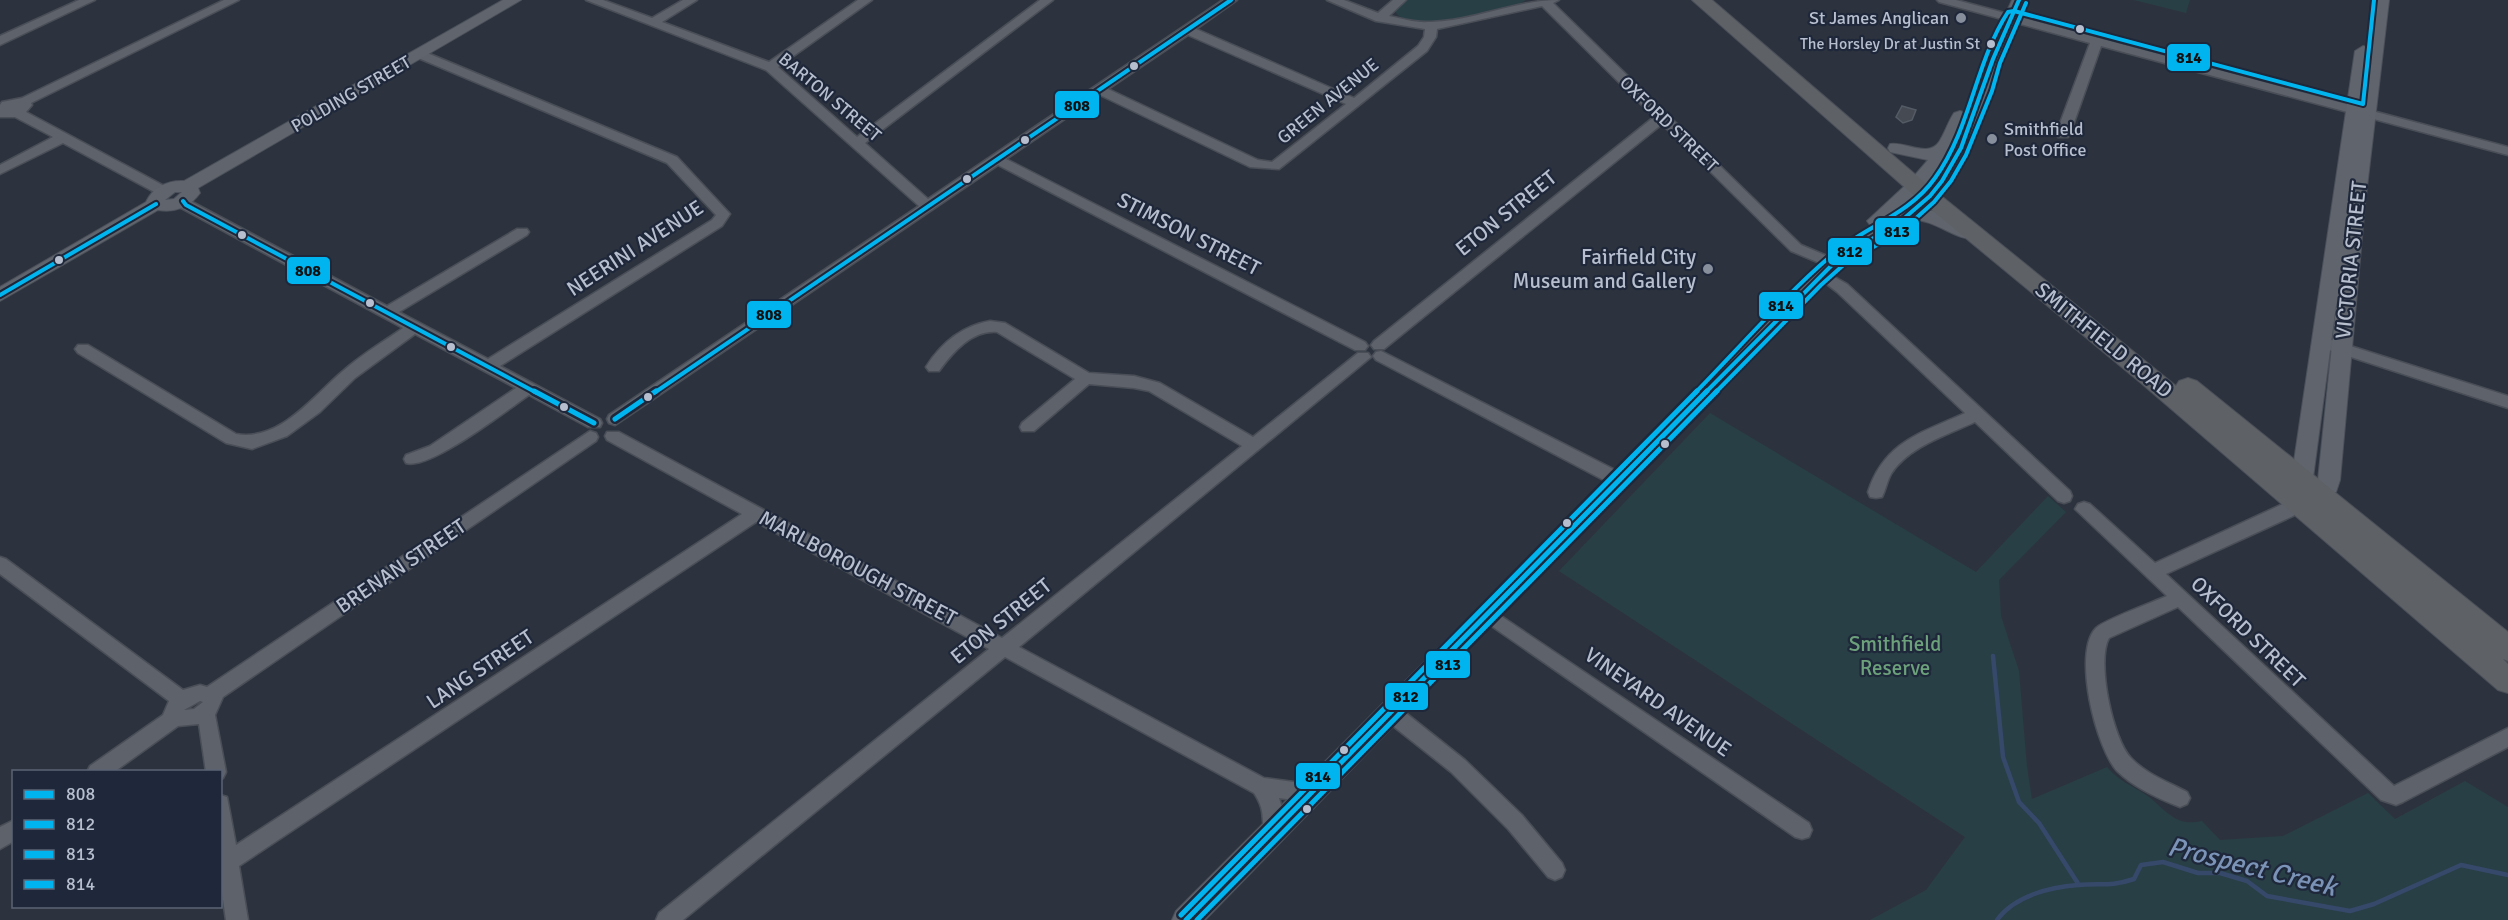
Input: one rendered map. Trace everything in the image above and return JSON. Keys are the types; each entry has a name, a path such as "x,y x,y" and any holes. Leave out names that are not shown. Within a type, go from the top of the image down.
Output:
{"highway":[{"name":"SMITHFIELD ROAD","path":"1701,0 2306,493 2508,681"},
{"name":"SMITHFIELD ROAD","path":"1722,0 1896,148 1928,186 1987,244 2150,377 2306,493 2508,650"}],"main road":[{"name":"POLDING STREET","path":"185,194 514,0"},
{"path":"1829,268 1908,214 1928,186 1959,152 1985,88 1993,60 2019,0"},
{"name":"VICTORIA STREET","path":"2306,493 2328,486 2332,345 2356,204 2370,0"},
{"name":"VICTORIA STREET","path":"2361,112 2382,0"},
{"path":"1186,920 1865,229 1928,186 1972,89 1993,60"},
{"path":"1896,148 1929,155 1944,148"},
{"path":"0,295 160,198 168,206 185,194"},
{"path":"1908,214 1923,214 1942,219 1987,244"}],"street":[{"path":"0,41 89,0"},
{"path":"2,106 0,111 2,114 20,107 233,0"},
{"name":"BARTON STREET","path":"592,0 770,67 928,207"},
{"path":"653,23 691,0"},
{"path":"770,67 866,0"},
{"path":"857,143 1047,0"},
{"path":"185,194 186,205 527,389 592,430 602,440 614,428 928,207 1232,0"},
{"path":"1333,0 1380,18 1411,25 1431,26 1547,1"},
{"path":"1380,18 1400,0"},
{"path":"1943,0 2508,151"},
{"name":"OXFORD STREET","path":"1547,1 1796,248 1829,268 1842,288 2064,496"},
{"name":"GREEN AVENUE","path":"1099,90 1255,164 1264,166 1281,163 1423,48 1430,37 1431,26"},
{"path":"1187,30 1355,103"},
{"path":"2062,134 2097,41"},
{"name":"NEERINI AVENUE","path":"420,54 672,160 723,214 717,223 487,367"},
{"path":"20,107 160,198"},
{"name":"ETON STREET","path":"667,920 1662,117"},
{"path":"0,170 64,137"},
{"name":"STIMSON STREET","path":"998,160 1619,480"},
{"path":"387,313 522,232"},
{"name":"OXFORD STREET","path":"1796,248 1829,268"},
{"path":"934,367 945,352 976,329 994,326 1004,329 1086,378 1134,382 1154,387 1253,445"},
{"path":"83,349 232,439 252,442 281,432 314,408 349,374 413,328"},
{"path":"2332,345 2508,402"},
{"path":"1028,427 1086,378"},
{"path":"412,459 436,450 527,389"},
{"path":"1876,492 1882,474 1895,457 1914,445 1978,414"},
{"name":"MARLBOROUGH STREET","path":"614,428 756,513 1261,787 1301,792 1317,787"},
{"name":"BRENAN STREET","path":"211,695 592,430"},
{"path":"2154,572 2287,512 2306,493"},
{"name":"OXFORD STREET","path":"2084,509 2154,572 2380,789 2396,796 2508,737"},
{"name":"LANG STREET","path":"228,862 756,513"},
{"path":"0,564 179,709 184,719 203,714 214,702 211,695 200,693 179,709 99,770"},
{"path":"2180,598 2103,633 2096,640 2093,657 2112,745 2118,758 2133,773 2180,798"},
{"name":"VINEYARD AVENUE","path":"1486,613 1802,830"},
{"path":"1390,712 1458,766 1515,822 1556,870"},
{"path":"203,714 208,720 216,770"},
{"path":"1261,787 1275,808 1274,831"},
{"path":"222,818 237,920"}],"green space":[{"path":"1404,0 1526,0 1519,4 1452,19 1415,21 1402,18 1395,10"},
{"path":"2134,0 2190,0 2186,13"},
{"name":"Smithfield Reserve","path":"1710,413 1976,572 2048,496 2066,512 1999,580 2001,616 2019,671 2032,799 2107,767 2178,820 2202,821 2220,840 2283,836 2368,793 2395,819 2465,781 2508,807 2508,920 1870,920 1926,890 1965,837 1559,571"}],"building":[{"path":"1902,106 1916,110 1912,120 1903,123 1896,117"}],"waterway":[{"path":"1993,656 2003,757 2019,802 2039,823 2079,885"},
{"name":"Prospect Creek","path":"2079,885 2112,884 2134,879 2141,865 2163,862 2198,873 2220,873 2247,881 2267,896 2350,911 2374,904 2461,865 2508,875"},
{"name":"Prospect Creek","path":"1997,920 2013,905 2033,894 2079,885"}],"transit line":[{"name":"808","path":"615,419 1231,0"},
{"name":"812","path":"1186,920 1816,280 1843,256 1901,221 1930,196 1942,181 1961,148 1993,59 2019,0"},
{"name":"814","path":"1181,915 1834,253 1903,210 1925,191 1941,169 1960,134 1994,38 2008,12 2014,11 2363,104 2374,0"},
{"name":"813","path":"1197,920 1821,285 1849,260 1879,244 1914,220 1934,202 1951,181 1966,155 1992,91 2000,63 2026,3"},
{"name":"808","path":"183,201 186,205 594,423"},
{"name":"808","path":"0,295 156,204"}],"place":[{"name":"St James Anglican","path":"1961,18"},
{"name":"The Horsley Dr at Justin St","path":"1991,44"},
{"name":"Smithfield Post Office","path":"1992,139"},
{"name":"Fairfield City Museum and Gallery","path":"1708,269"}]}
